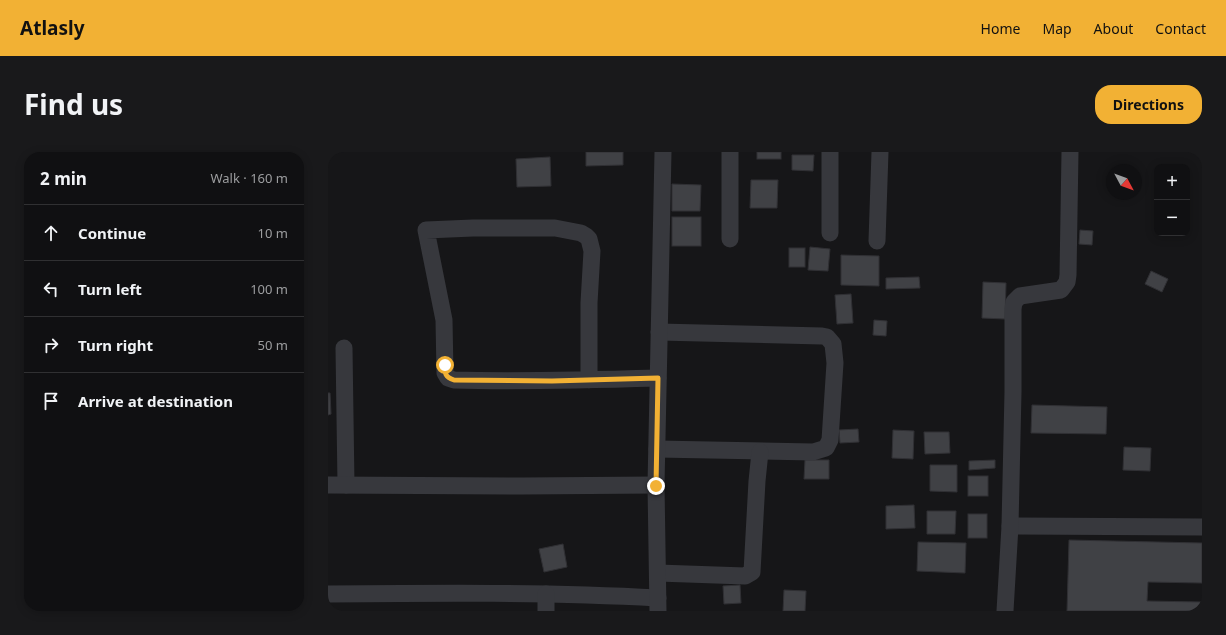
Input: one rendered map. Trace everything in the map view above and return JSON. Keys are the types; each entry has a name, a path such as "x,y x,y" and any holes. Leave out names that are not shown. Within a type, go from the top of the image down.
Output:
{"street":[{"path":"328,594 466,593 546,603 609,595 658,604 656,486 663,152"},
{"path":"730,152 730,240"},
{"path":"830,152 830,233"},
{"path":"877,242 880,152"},
{"path":"1005,611 1010,526 1013,392 1012,309 1014,302 1020,296 1061,290 1067,282 1070,152"},
{"path":"589,380 589,303 592,251 589,239 586,236 576,231 555,228 426,230 444,320 445,373 448,378 454,380 506,381 589,380 658,378"},
{"path":"657,449 760,452 821,451 829,444 835,362 833,344 827,337 822,336 659,332"},
{"path":"344,348 346,485"},
{"path":"658,573 745,576 752,572 760,452"},
{"path":"328,485 656,486"},
{"path":"1010,526 1202,527"}],"building":[{"path":"586,152 623,152 623,165 586,166"},
{"path":"757,152 781,152 781,159 757,159"},
{"path":"792,155 814,155 813,171 792,170"},
{"path":"550,157 551,186 517,187 516,159"},
{"path":"751,180 778,180 777,208 750,208"},
{"path":"672,184 701,185 700,211 672,211"},
{"path":"672,217 701,217 701,246 672,246"},
{"path":"1080,230 1093,231 1092,245 1079,244"},
{"path":"810,247 830,249 828,271 808,270"},
{"path":"789,248 805,248 805,267 789,267"},
{"path":"841,255 879,256 879,286 841,285"},
{"path":"1151,271 1168,279 1162,292 1145,284"},
{"path":"919,277 920,288 886,289 886,278"},
{"path":"983,282 1006,283 1005,319 982,318"},
{"path":"851,294 853,323 837,324 835,295"},
{"path":"874,320 887,321 886,336 873,335"},
{"path":"328,393 330,393 331,414 328,415"},
{"path":"1032,405 1107,407 1106,434 1031,433"},
{"path":"858,429 859,442 840,443 839,430"},
{"path":"893,430 914,431 913,459 892,458"},
{"path":"924,432 949,432 950,453 925,454"},
{"path":"1124,447 1151,448 1150,471 1123,470"},
{"path":"805,460 829,460 829,479 804,479"},
{"path":"995,460 995,468 969,470 969,461"},
{"path":"930,465 957,465 957,492 930,491"},
{"path":"968,476 988,476 988,496 968,496"},
{"path":"914,505 915,528 886,529 886,506"},
{"path":"927,511 956,511 955,534 927,534"},
{"path":"968,514 987,514 987,538 968,538"},
{"path":"1069,540 1202,543 1202,583 1148,582 1147,601 1202,602 1202,611 1067,611"},
{"path":"918,542 966,543 965,573 917,571"},
{"path":"563,544 567,567 544,572 539,549"},
{"path":"740,585 741,603 724,604 723,586"},
{"path":"784,590 806,591 805,611 783,611"}],"route":[{"path":"445,365 445,373 448,378 454,380 552,381 658,378 656,486"}]}
